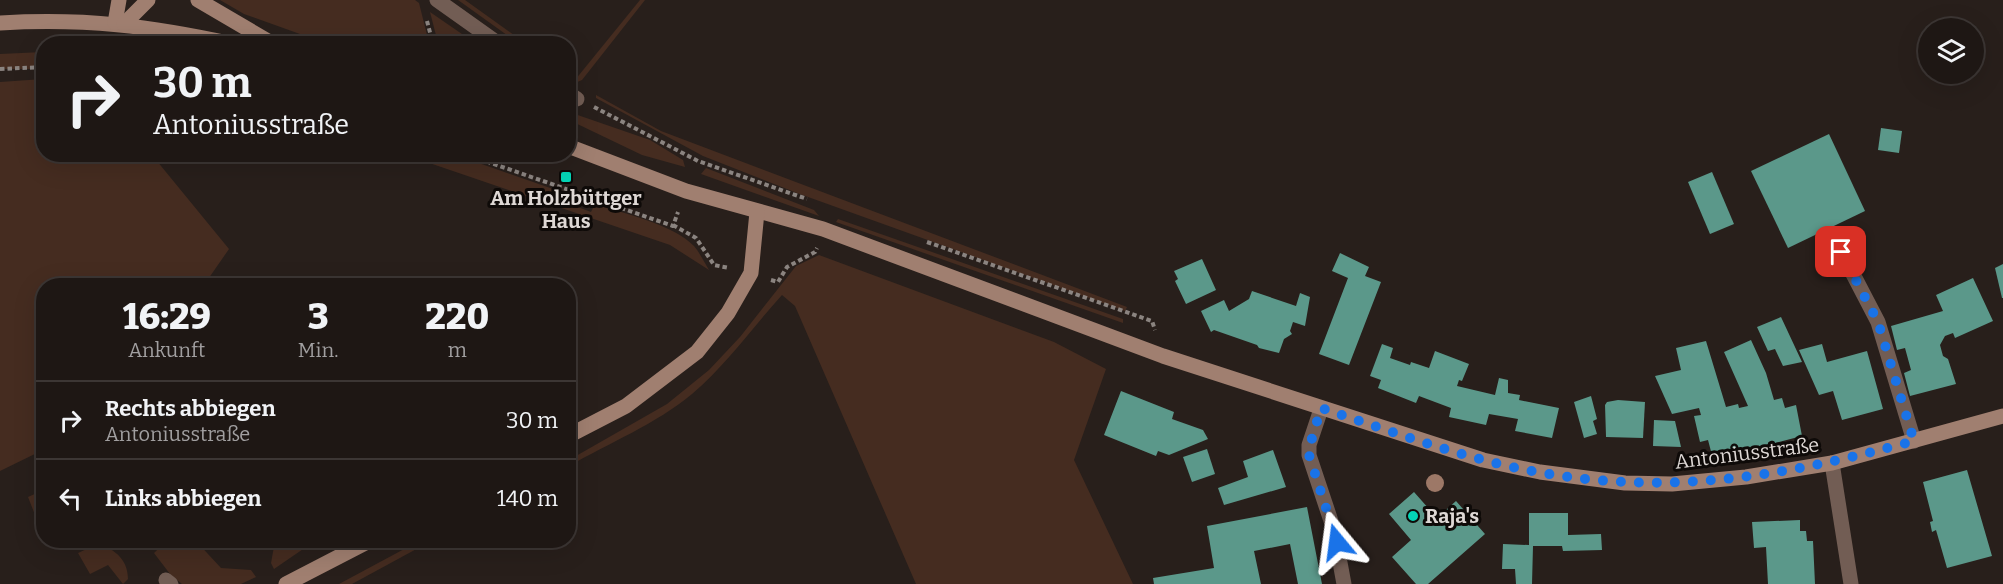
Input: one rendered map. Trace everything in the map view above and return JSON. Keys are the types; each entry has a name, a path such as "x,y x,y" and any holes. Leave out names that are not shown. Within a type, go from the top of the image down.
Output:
{"street":[{"path":"119,0 120,23"},
{"path":"120,23 148,0"},
{"path":"198,0 259,36"},
{"path":"437,0 488,36"},
{"path":"0,23 41,21 120,23 190,36"},
{"name":"Antoniusstraße","path":"576,149 686,191 823,229 1163,356 1321,408 1483,460 1578,478 1672,484 1746,477 1832,463 2003,416"},
{"path":"576,432 626,406 697,352 728,314 751,273 757,212"},
{"path":"1841,252 1878,322 1914,441"},
{"path":"1321,408 1309,455 1334,530 1344,584"},
{"path":"1832,463 1851,584"},
{"path":"286,584 356,548"}],"path":[{"path":"0,69 36,67"},
{"path":"576,98 698,160"},
{"path":"488,162 673,225 696,238 714,265 735,269"},
{"path":"610,204 624,196 642,199"},
{"path":"669,208 678,212"},
{"path":"778,282 788,267 815,252 823,229"}],"shaded area":[{"path":"220,0 415,0 419,3 427,36 305,36 244,14"},
{"path":"458,0 465,0 515,36 508,36"},
{"path":"640,0 645,0 582,80 576,83 576,79"},
{"path":"430,12 465,36 436,36"},
{"path":"36,52 36,69 0,69 0,54"},
{"path":"36,79 36,162 158,162 229,249 209,278 36,278 36,453 0,471 0,82"},
{"path":"596,95 661,131 1127,307 1125,311 797,193 703,156 596,98"},
{"path":"576,114 650,140 683,160 685,167 642,155 576,123"},
{"path":"427,162 476,162 556,190 554,198 591,212 595,204 648,220 674,232 694,246 709,270 670,245"},
{"path":"706,168 814,210 819,216 701,174"},
{"path":"838,219 1123,319 1123,323 836,222"},
{"path":"819,255 1054,342 1106,369 1074,460 1133,584 916,584 795,306 782,295 728,359 692,394 648,424 576,462 576,456 667,404 709,370 740,337 796,266"},
{"path":"36,493 36,517 28,497"},
{"path":"89,548 108,548 114,551 124,563 128,579 123,584 108,565 90,574 78,553"},
{"path":"159,548 202,548 221,568 251,570 256,577 241,584 182,584 170,574 154,553"},
{"path":"274,548 305,548 274,569 271,563"},
{"path":"406,548 418,548 352,584 339,584"}],"building":[{"path":"1881,128 1902,131 1899,153 1878,150"},
{"path":"1829,134 1865,211 1788,248 1751,171"},
{"path":"1712,172 1734,224 1710,234 1688,182"},
{"path":"1340,253 1369,267 1365,276 1381,282 1349,365 1319,354 1348,278 1332,271"},
{"path":"1202,259 1216,290 1186,304 1175,281 1178,279 1174,271"},
{"path":"2003,264 2003,298 2002,298 1995,268"},
{"path":"1973,278 1993,321 1955,338 1953,333 1945,336 1940,345 1943,356 1948,359 1956,384 1910,396 1904,373 1911,370 1905,348 1897,350 1891,326 1943,311 1936,295"},
{"path":"1252,291 1296,306 1300,293 1310,297 1305,326 1293,322 1290,331 1292,334 1284,339 1279,353 1259,348 1257,345 1214,330 1211,332 1201,311 1224,300 1229,311 1249,299"},
{"path":"1781,317 1802,362 1783,366 1775,349 1768,351 1757,327"},
{"path":"1751,340 1766,373 1774,400 1782,398 1785,408 1796,405 1802,436 1713,459 1708,440 1700,442 1694,416 1701,415 1699,408 1672,414 1655,376 1681,370 1676,348 1706,341 1726,407 1738,404 1739,408 1748,406 1724,352"},
{"path":"1382,344 1393,348 1390,358 1410,365 1411,362 1429,368 1435,351 1469,364 1462,381 1459,380 1457,386 1495,395 1499,378 1508,380 1508,393 1520,395 1519,400 1559,408 1552,438 1515,431 1518,419 1489,414 1486,425 1449,417 1451,408 1419,396 1416,403 1378,388 1381,380 1370,376"},
{"path":"1822,344 1827,362 1867,351 1883,409 1842,420 1833,391 1819,395 1799,350"},
{"path":"1121,391 1174,412 1172,419 1203,430 1208,439 1169,455 1158,451 1156,456 1104,435"},
{"path":"1591,396 1597,419 1593,421 1597,434 1584,438 1574,402"},
{"path":"1618,400 1645,402 1643,438 1606,437 1605,405 1607,402"},
{"path":"1654,420 1675,421 1681,447 1653,446"},
{"path":"1207,449 1215,474 1192,482 1183,457"},
{"path":"1273,450 1286,487 1224,505 1218,488 1248,477 1243,461"},
{"path":"1967,470 1992,556 1947,568 1936,530 1932,532 1930,522 1933,521 1923,482"},
{"path":"1414,492 1437,518 1456,501 1485,534 1428,584 1416,584 1392,557 1411,540 1389,514"},
{"path":"1307,507 1322,584 1298,584 1290,544 1254,551 1261,584 1154,584 1153,578 1214,568 1207,526"},
{"path":"1529,513 1568,513 1568,535 1601,534 1602,550 1563,551 1562,546 1533,546 1532,584 1516,584 1515,569 1502,569 1503,544 1529,545"},
{"path":"1800,520 1800,531 1806,531 1807,541 1813,541 1815,584 1768,584 1766,547 1754,548 1752,522"}],"place":[{"name":"Am Holzbüttger Haus","path":"566,177"},
{"name":"Raja's","path":"1413,516"}],"route":[{"path":"1337,542 1309,455 1321,408 1483,460 1540,472 1625,483 1710,482 1788,471 1832,463 1914,441 1878,322 1841,252"}]}
